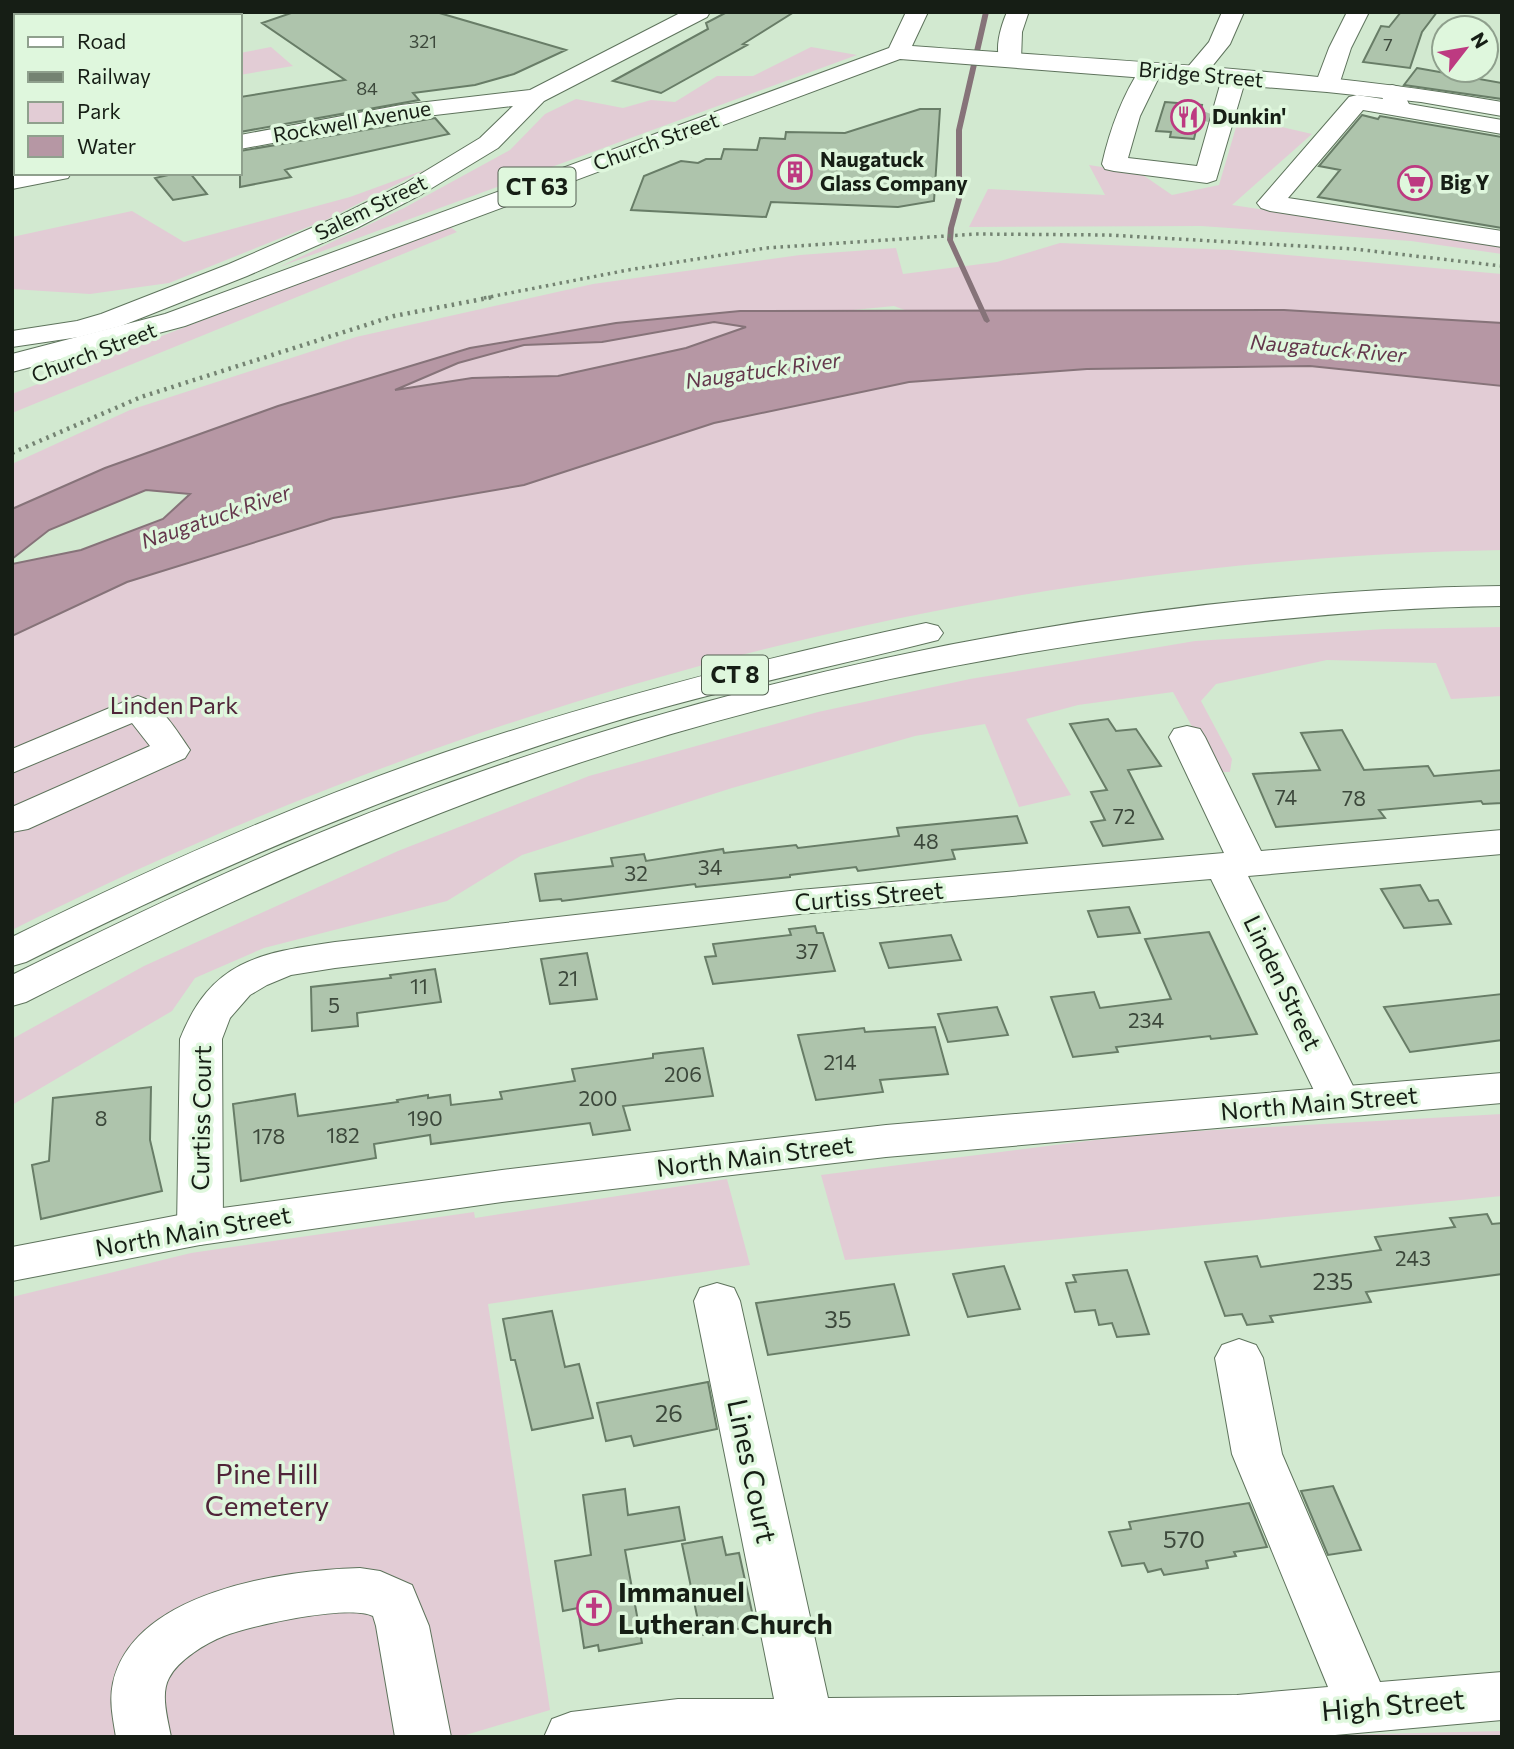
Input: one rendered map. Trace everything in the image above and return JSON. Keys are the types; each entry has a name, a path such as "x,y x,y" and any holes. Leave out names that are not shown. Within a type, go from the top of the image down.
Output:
{"main road":[{"name":"Salem Street","path":"12,339 79,329 111,320 238,270 348,222 414,189 469,157 536,96 699,12"},
{"path":"898,52 916,12"},
{"path":"1193,75 1219,44 1233,12"},
{"path":"1327,85 1340,48 1358,12"},
{"path":"1002,59 1017,14"},
{"name":"Bridge Street","path":"898,52 1002,59 1144,79 1193,75 1220,103 1327,85 1396,100 1502,109"},
{"name":"Church Street","path":"12,363 175,320 898,52"},
{"path":"1144,79 1119,138 1114,164 1207,174 1220,103"},
{"path":"1144,79 1146,106 1135,146 1157,158 1179,164 1193,161 1220,103"},
{"name":"Rockwell Avenue","path":"242,142 401,113 536,96"},
{"path":"1502,127 1396,100 1357,102 1270,203 1502,239"},
{"name":"Rockwell Avenue","path":"465,105 489,112 508,124"},
{"path":"12,181 47,175"},
{"name":"Church Street","path":"12,384 138,338 175,320"},
{"name":"CT 8","path":"12,953 146,885 355,796 558,726 756,669 953,628 1147,598 1242,588 1437,575 1499,587"},
{"name":"CT 8","path":"12,992 185,905 291,857 493,779 694,715 892,667 1090,631 1499,587"},
{"path":"12,762 138,707 172,750 15,821 12,818"},
{"name":"Linden Street","path":"1187,737 1235,864 1340,1102"},
{"name":"Curtiss Street","path":"241,981 266,968 299,960 799,902 1502,842"},
{"name":"Curtiss Court","path":"200,1228 201,1039 208,1016 221,996 241,981"},
{"name":"North Main Street","path":"12,1264 200,1228 392,1200 886,1141 1502,1088"},
{"name":"Lines Court","path":"717,1301 806,1723"},
{"path":"1238,1358 1257,1454 1364,1708"},
{"path":"144,1737 138,1694 145,1669 160,1650 183,1633 208,1619 247,1606 356,1589 372,1589 386,1594 398,1611 423,1737"},
{"name":"High Street","path":"571,1737 678,1724 1237,1719 1502,1696"}],"green space":[{"path":"271,47 293,66 242,75 242,53"},
{"path":"811,47 857,55 279,267 404,208 510,150 545,114 576,99 623,108 651,100 675,102 717,76 753,76"},
{"path":"1239,117 1312,134 1232,205 1502,245 1502,254 1411,241 1201,226 969,227 988,189 1105,195 1089,165 1140,173 1172,195 1219,185"},
{"path":"427,169 328,219 169,283 90,294 12,289 12,237 132,211 184,242 350,197"},
{"path":"448,225 457,232 12,413 12,394"},
{"path":"1060,243 1231,250 1502,274 1502,324 943,324 894,306 791,316 740,311 470,348 105,468 12,509 12,464 130,410 356,337 593,284 800,255 896,248 903,274 997,262"},
{"path":"714,322 748,326 686,348 558,376 472,378 391,391 458,363 524,345 602,342"},
{"name":"Linden Park","path":"1310,366 1502,386 1502,550 1308,559 1116,581 925,613 736,656 550,710 367,774 187,847 12,930 12,636 127,582 333,518 524,485 714,423 909,382 1087,369"},
{"path":"1502,627 1502,696 1451,699 1436,663 1327,660 1216,684 1201,701 1232,759 1230,772 1217,772 1173,692 1078,705 1026,719 1071,795 1019,807 985,724 915,736 732,788 522,855 447,901 264,948 195,978 172,1011 12,1105 12,1039 144,966 398,851 589,776 818,712 970,679 1195,641 1385,629"},
{"path":"1502,1114 1502,1196 845,1260 821,1175 1142,1134"},
{"name":"Pine Hill Cemetery","path":"727,1179 750,1265 488,1304 550,1710 459,1737 12,1737 12,1297 191,1253 474,1212 475,1218"},
{"path":"1502,1731 1502,1737 1248,1737"}],"water":[{"name":"Naugatuck River","path":"1284,310 1502,323 1502,386 1310,366 1087,369 909,382 714,423 524,485 333,518 127,582 12,636 12,564 81,550 163,519 190,494 146,490 49,530 12,559 12,509 105,468 278,406 470,348 616,323 740,311","holes":["714,322 746,327 686,348 558,376 472,378 395,390 458,363 524,345 602,342"]}],"building":[{"path":"294,12 436,12 566,50 514,74 475,85 413,93 419,100 242,132 242,97 345,80 262,23"},
{"path":"727,12 794,12 743,44 747,45 661,93 613,81 708,29 706,23"},
{"path":"1401,12 1437,12 1430,14 1430,21 1422,32 1410,68 1363,62 1381,26 1389,27"},
{"path":"1417,68 1430,70 1430,84 1502,83 1502,99 1404,85"},
{"name":"Dunkin'","path":"1165,102 1202,105 1194,139 1170,137 1171,132 1156,131"},
{"name":"Naugatuck Glass Company","path":"920,109 940,109 934,201 898,207 771,202 766,217 631,210 644,176 681,161 698,163 706,159 721,159 724,149 757,150 760,138 785,139 786,132 845,133"},
{"name":"Big Y","path":"1362,115 1502,137 1502,228 1318,197 1340,170 1319,166"},
{"path":"435,118 449,134 288,169 285,170 291,177 240,187 242,151"},
{"path":"192,175 207,194 173,200 155,178"},
{"path":"1108,719 1116,731 1136,729 1161,766 1128,770 1163,839 1103,846 1091,822 1105,820 1091,792 1107,790 1070,724"},
{"path":"1342,730 1364,770 1428,766 1434,776 1502,770 1502,803 1483,804 1481,801 1379,810 1385,818 1276,827 1253,774 1320,770 1301,733"},
{"path":"1017,816 1027,843 952,850 955,859 858,871 856,867 790,877 696,887 695,884 562,901 540,901 535,874 613,866 611,858 644,854 646,861 723,849 724,853 796,845 798,848 899,836 897,828"},
{"path":"1420,885 1429,901 1438,900 1451,924 1404,928 1381,889"},
{"path":"1129,907 1140,933 1098,937 1088,911"},
{"path":"815,926 817,933 823,933 835,971 713,984 705,957 716,956 713,944 791,935 789,929"},
{"path":"1209,932 1257,1034 1211,1039 1210,1036 1116,1047 1118,1052 1073,1057 1051,997 1094,992 1100,1008 1171,999 1145,939"},
{"path":"951,935 961,960 889,968 880,943"},
{"path":"587,953 597,999 550,1004 541,959"},
{"path":"435,969 441,1002 357,1013 358,1026 312,1031 311,987 391,978 390,975"},
{"path":"1502,994 1502,1040 1410,1052 1384,1007"},
{"path":"997,1007 1008,1035 948,1042 938,1014"},
{"path":"935,1027 948,1074 880,1080 883,1092 816,1100 798,1035 864,1028 865,1032"},
{"path":"703,1048 713,1096 623,1106 630,1130 593,1135 590,1123 431,1144 430,1135 374,1144 376,1158 241,1181 233,1104 295,1094 298,1116 398,1102 397,1100 428,1095 428,1098 450,1095 451,1105 502,1099 500,1092 575,1081 572,1069"},
{"path":"151,1087 150,1140 162,1191 41,1219 32,1165 49,1161 53,1098"},
{"path":"1487,1214 1492,1224 1502,1223 1502,1274 1366,1292 1371,1302 1270,1316 1273,1322 1247,1325 1242,1314 1225,1316 1205,1262 1257,1256 1261,1267 1381,1250 1375,1237 1455,1227 1450,1218"},
{"path":"1004,1266 1020,1309 968,1317 953,1274"},
{"path":"1127,1270 1149,1334 1117,1337 1112,1323 1099,1325 1095,1310 1075,1312 1066,1283 1076,1282 1073,1275"},
{"path":"894,1284 909,1335 768,1355 756,1303"},
{"path":"552,1311 565,1367 579,1364 593,1418 532,1430 515,1360 511,1360 503,1319"},
{"path":"708,1382 717,1429 634,1446 631,1436 606,1441 597,1403"},
{"path":"1333,1486 1361,1550 1328,1555 1301,1491"},
{"path":"625,1489 628,1515 679,1507 685,1540 625,1550 642,1643 599,1651 598,1645 584,1648 578,1608 563,1611 555,1561 591,1555 583,1495"},
{"path":"1249,1503 1267,1547 1234,1552 1236,1556 1206,1561 1208,1568 1164,1575 1161,1569 1148,1572 1144,1563 1122,1566 1109,1532 1131,1529 1129,1522"},
{"path":"722,1537 726,1555 739,1553 754,1621 742,1623 743,1628 701,1635 682,1544"}],"waterway":[{"path":"986,12 959,130 959,199 950,240 987,321"}],"tunnel":[{"path":"1208,122 1211,114"}],"railway":[{"path":"484,298 628,270 766,248 976,234 1108,235 1354,249 1502,266"},
{"path":"12,453 141,397 394,316 493,297"}],"place":[{"name":"Dunkin'","path":"1188,117"},
{"name":"Naugatuck Glass Company","path":"795,172"},
{"name":"Big Y","path":"1415,183"},
{"name":"Immanuel Lutheran Church","path":"594,1608"}]}
